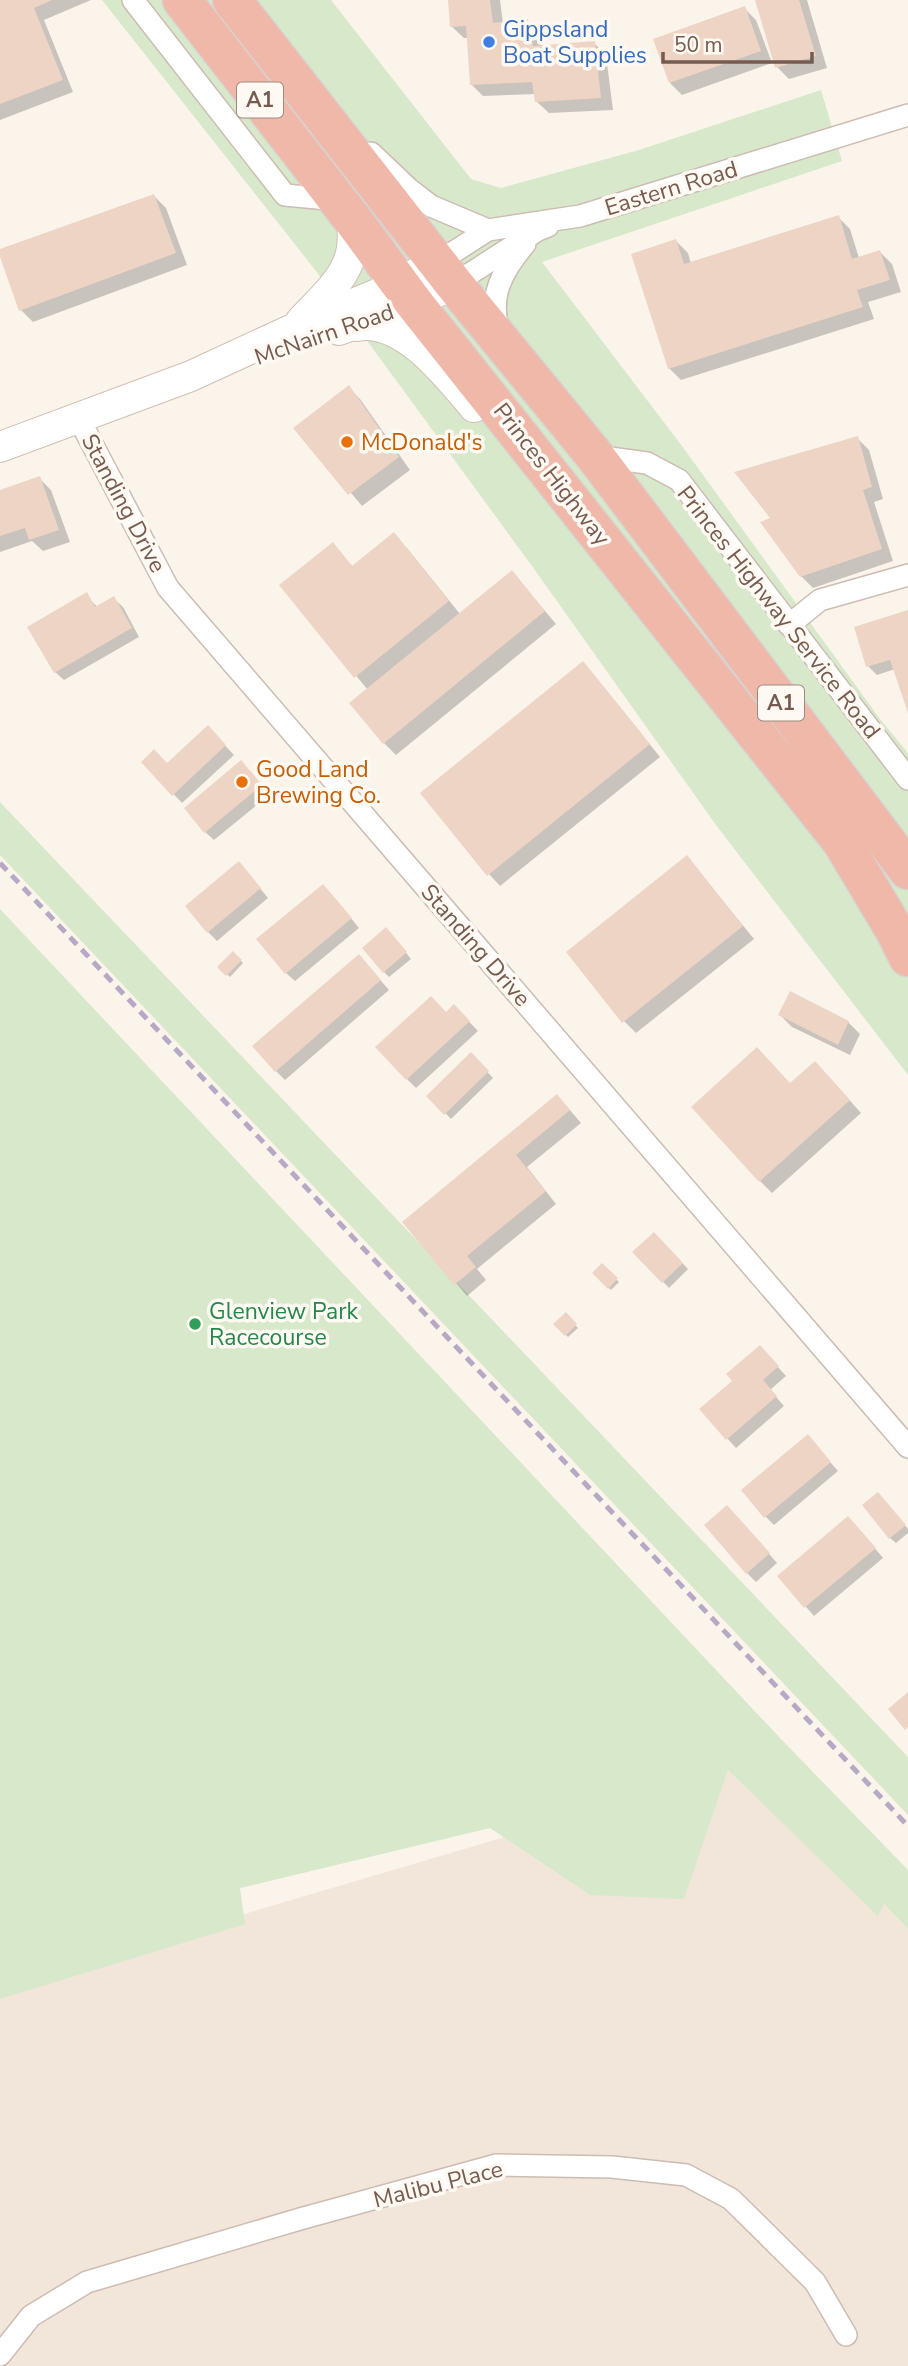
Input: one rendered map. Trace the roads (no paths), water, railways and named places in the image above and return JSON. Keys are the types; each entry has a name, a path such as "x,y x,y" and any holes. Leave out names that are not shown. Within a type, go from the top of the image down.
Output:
{"highway":[{"name":"Princes Highway","path":"182,0 346,210 407,293 842,842 908,957"},
{"name":"Princes Highway","path":"237,3 446,273 595,456 908,870"},
{"path":"595,456 583,475 587,497 622,563"}],"street":[{"path":"134,0 285,195 346,210 352,250 346,267 339,280 293,329"},
{"path":"312,102 409,190 431,206 488,230"},
{"name":"Eastern Road","path":"446,273 488,230 580,216 908,116"},
{"path":"446,273 538,230 580,216"},
{"path":"502,341 494,315 498,286 509,262 538,230"},
{"name":"McNairn Road","path":"191,376 290,348 342,329 446,273"},
{"name":"McNairn Road","path":"0,447 191,376 293,329 407,293"},
{"path":"342,329 368,324 388,328 404,338 441,368 489,424 537,456"},
{"name":"Standing Drive","path":"79,419 168,588 908,1447"},
{"name":"Princes Highway Service Road","path":"595,456 647,463 679,480 908,779"},
{"path":"789,625 820,600 908,575"},
{"name":"Malibu Place","path":"0,2355 31,2316 87,2282 496,2165 612,2167 686,2175 731,2199 814,2282 846,2335"}],"railway":[{"path":"0,863 908,1826"}],"place":[{"name":"Gippsland Boat Supplies","path":"489,42"},
{"name":"McDonald's","path":"347,442"},
{"name":"Good Land Brewing Co.","path":"242,782"},
{"name":"Glenview Park Racecourse","path":"195,1324"}]}
